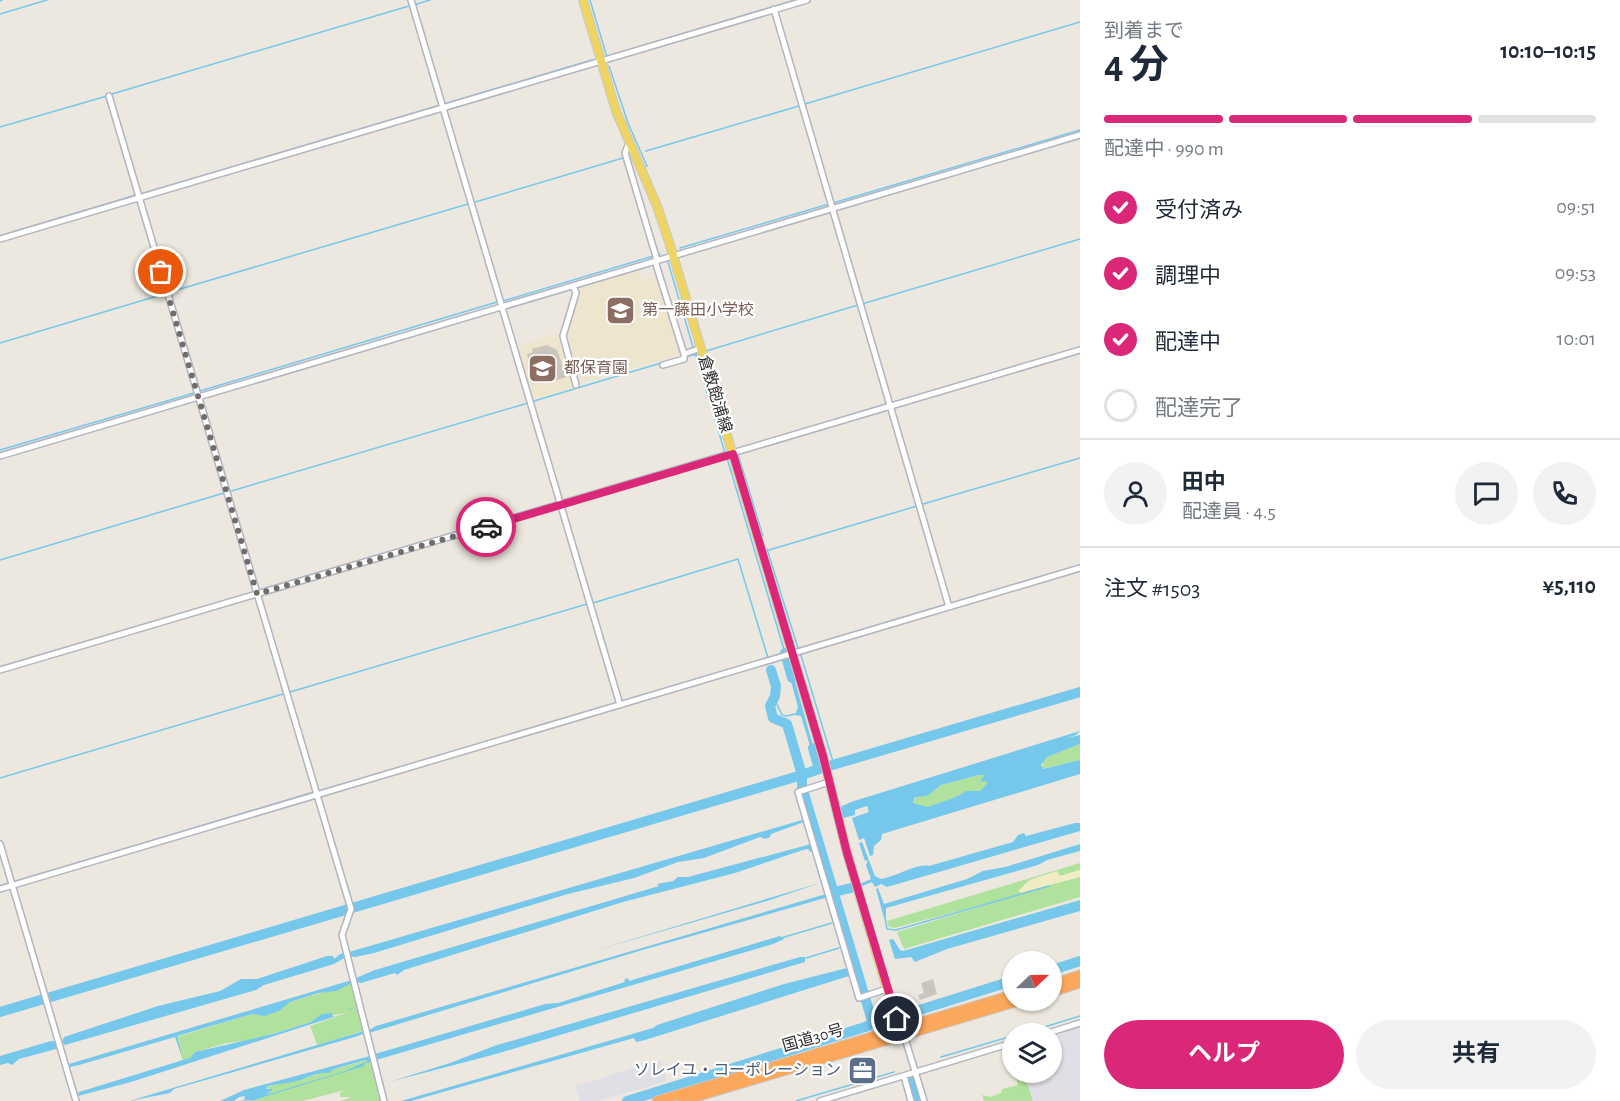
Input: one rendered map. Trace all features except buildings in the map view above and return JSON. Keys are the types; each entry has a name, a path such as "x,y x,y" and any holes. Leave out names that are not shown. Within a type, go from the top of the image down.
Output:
{"highway":[{"path":"1062,981 1080,975"},
{"path":"1062,989 1080,983"},
{"name":"国道30号","path":"682,1101 1002,998"},
{"name":"国道30号","path":"657,1101 1002,1005"}],"main road":[{"name":"倉敷飽浦線","path":"583,0 601,62 629,143 657,206 673,256 696,350 792,654 886,989 902,1032"}],"street":[{"path":"0,238 443,105 601,62 807,0"},
{"path":"412,4 620,705"},
{"path":"774,9 949,604"},
{"path":"109,96 350,908 342,935 384,1101"},
{"path":"0,456 573,286 656,258 673,256 832,205 1080,135"},
{"path":"629,143 625,153 684,354 684,359 663,365"},
{"path":"573,286 576,293 563,336 576,385"},
{"path":"684,354 696,350"},
{"path":"0,670 1080,350"},
{"path":"0,889 315,793 792,654 949,604 1080,568"},
{"path":"829,782 798,792 859,998 886,989"},
{"path":"0,844 76,1101"},
{"path":"1062,1029 1080,1023"},
{"path":"902,1032 924,1101"},
{"path":"820,1101 1002,1046"},
{"path":"904,1076 911,1101"}],"shaded area":[{"name":"第一藤田小学校","path":"638,269 641,280 658,275 682,354 580,383 567,333 580,287"},
{"path":"558,334 574,387 534,399 518,346"},
{"path":"1080,1026 1080,1101 1033,1101 1028,1083 1062,1083 1062,1032"},
{"path":"661,1060 667,1081 598,1101 580,1101 575,1086"}],"green space":[{"path":"1080,744 1080,760 1042,769 1043,761 1047,757"},
{"path":"985,775 987,785 980,791 966,791 928,807 913,803 916,796 927,796 941,785"},
{"path":"1080,863 1080,870 1060,876 1057,872 1036,878 1026,883 1020,892 1080,877 1080,897 904,949 897,932 1002,900 894,928 889,927 887,921"},
{"path":"353,983 358,1006 356,1007 359,1007 363,1031 317,1045 310,1026 349,1012 318,1018 253,1040 227,1043 195,1052 183,1061 176,1037 252,1014 264,1016 290,1002"},
{"path":"366,1060 372,1062 382,1101 341,1101 352,1097 340,1097 340,1093 345,1090 303,1101 247,1101 266,1096 271,1089 264,1088 267,1086 297,1080"},
{"path":"1018,1083 1027,1083 1033,1101 984,1101 982,1095 990,1097 1001,1093 1002,1089 1018,1085"}],"sand":[{"path":"1080,870 1080,877 1020,893 1019,890 1030,880 1057,871 1060,876"}],"water":[{"path":"787,666 790,666 794,678 817,760 814,759 801,716 795,715 798,707"},
{"path":"1080,731 1066,738 1080,735 1080,744 1047,757 1041,765 1043,769 1080,760 1080,774 882,834 881,840 874,846 873,855 870,856 864,838 859,840 852,818 869,812 867,806 855,810 855,815 843,818 840,807","holes":["985,775 980,781 987,782 987,784 980,791 966,791 928,807 913,803 915,797 927,796 941,785"]},
{"path":"802,820 804,822 771,834 765,839 760,837 704,858 678,862 634,878 568,894 374,953 350,956 349,952"},
{"path":"1080,823 1080,831 887,887 881,884 875,887 872,882 860,887 860,884 871,879 866,865 868,860 865,861 859,843 862,842 875,876 881,879 919,866 929,866 1013,842 1018,835 1024,833 1026,836"},
{"path":"811,844 813,850 810,852 808,849 803,850 735,873 623,902 404,970 397,975 395,973 361,983 357,982 356,978 375,970 659,886 657,884 673,881 678,877 688,877"},
{"path":"1080,844 1080,851 1047,860 1038,865 886,908 884,918 876,889 878,888 884,904 967,879 983,871 1005,867"},
{"path":"823,882 767,901 590,952"},
{"path":"826,894 825,898 639,951 369,1033 369,1030 376,1026"},
{"path":"1080,900 1080,911 947,949 915,962 911,957 895,959 889,940 893,939 903,951"},
{"path":"780,936 784,939 773,944 376,1060 375,1054 545,1004 558,1003 625,982 624,980 628,978 629,981"},
{"path":"345,953 346,957 334,964 264,985 256,990 65,1045 62,1042 64,1037 158,1006 220,991 241,979 257,979 327,956 333,956 334,959"},
{"path":"805,957 805,962 496,1054 389,1082 450,1063 494,1046"},
{"path":"847,968 849,976 645,1040 636,1042 634,1038 411,1101 401,1101 653,1028 784,984"},
{"path":"352,980 359,1006 356,1007 358,1006 352,983 336,991 318,993 290,1002 279,1011 264,1016 252,1014 177,1036 183,1060 175,1037 79,1065 70,1067 69,1064"},
{"path":"331,1013 334,1017 131,1082 78,1096 79,1092 190,1058 195,1052 273,1034 311,1022 322,1014"},
{"path":"364,1031 365,1033 358,1036 174,1089 170,1093 129,1101"},
{"path":"51,1041 57,1042 56,1049 19,1059 12,1065 8,1063 0,1065 0,1056"},
{"path":"370,1056 372,1062 365,1063 364,1066 254,1100 239,1101 244,1100 245,1096 234,1101 220,1101 244,1090","holes":["368,1061 345,1071 266,1095 273,1089 266,1089 267,1086 329,1073 334,1069"]}],"waterway":[{"path":"0,14 47,0"},
{"path":"414,5 430,0"},
{"path":"590,0 607,57"},
{"path":"612,55 795,0"},
{"path":"112,94 409,6"},
{"path":"805,104 1080,22"},
{"path":"141,194 592,60"},
{"path":"609,66 628,123 647,166 644,168"},
{"path":"0,127 107,96"},
{"path":"646,151 799,106"},
{"path":"833,203 1080,130"},
{"path":"472,203 623,158"},
{"path":"0,236 136,195"},
{"path":"170,292 468,204"},
{"path":"680,248 829,204"},
{"path":"862,304 1080,239"},
{"path":"503,301 660,254"},
{"path":"668,262 693,347"},
{"path":"0,343 164,294"},
{"path":"200,391 497,302"},
{"path":"706,351 858,305"},
{"path":"891,403 1080,347"},
{"path":"695,352 725,453"},
{"path":"689,356 697,354"},
{"path":"534,401 661,363"},
{"path":"0,450 194,393"},
{"path":"228,492 528,403"},
{"path":"737,449 886,404"},
{"path":"607,488 726,452"},
{"path":"738,454 763,536"},
{"path":"727,458 785,653"},
{"path":"923,504 1080,458"},
{"path":"0,560 224,493"},
{"path":"769,550 917,506"},
{"path":"767,549 798,648"},
{"path":"303,577 365,559"},
{"path":"593,603 738,559 768,658 622,701"},
{"path":"951,603 1080,565"},
{"path":"290,692 587,604"},
{"path":"795,650 947,604"},
{"path":"769,658 786,652"},
{"path":"800,652 834,765"},
{"path":"785,653 792,678"},
{"path":"0,1012 802,775 787,724 773,718 770,706 775,696 776,686 771,670"},
{"path":"829,766 1080,692"},
{"path":"0,778 283,694"},
{"path":"774,698 782,715 795,714"},
{"path":"319,791 616,703"},
{"path":"813,748 819,769 802,775 802,787 873,1024"},
{"path":"14,882 314,792"},
{"path":"0,886 9,883"},
{"path":"885,918 887,929 896,930 1049,886"},
{"path":"834,892 851,888"},
{"path":"781,938 832,923"},
{"path":"806,958 839,948"},
{"path":"1062,967 1080,961"},
{"path":"903,1013 913,1012 1002,984"},
{"path":"1057,1023 1080,1016"},
{"path":"627,1101 865,1027 887,1018"},
{"path":"941,1057 1002,1039"},
{"path":"796,1101 894,1072"},
{"path":"910,1081 916,1101"}],"way so far":[{"path":"161,272 257,594 486,527"}],"place":[{"name":"第一藤田小学校","path":"621,310"},
{"name":"都保育園","path":"543,368"},
{"name":"ソレイユ・コーポレーション","path":"862,1070"}],"route":[{"path":"486,527 733,454 823,756 847,853 886,989 897,1019"}]}
